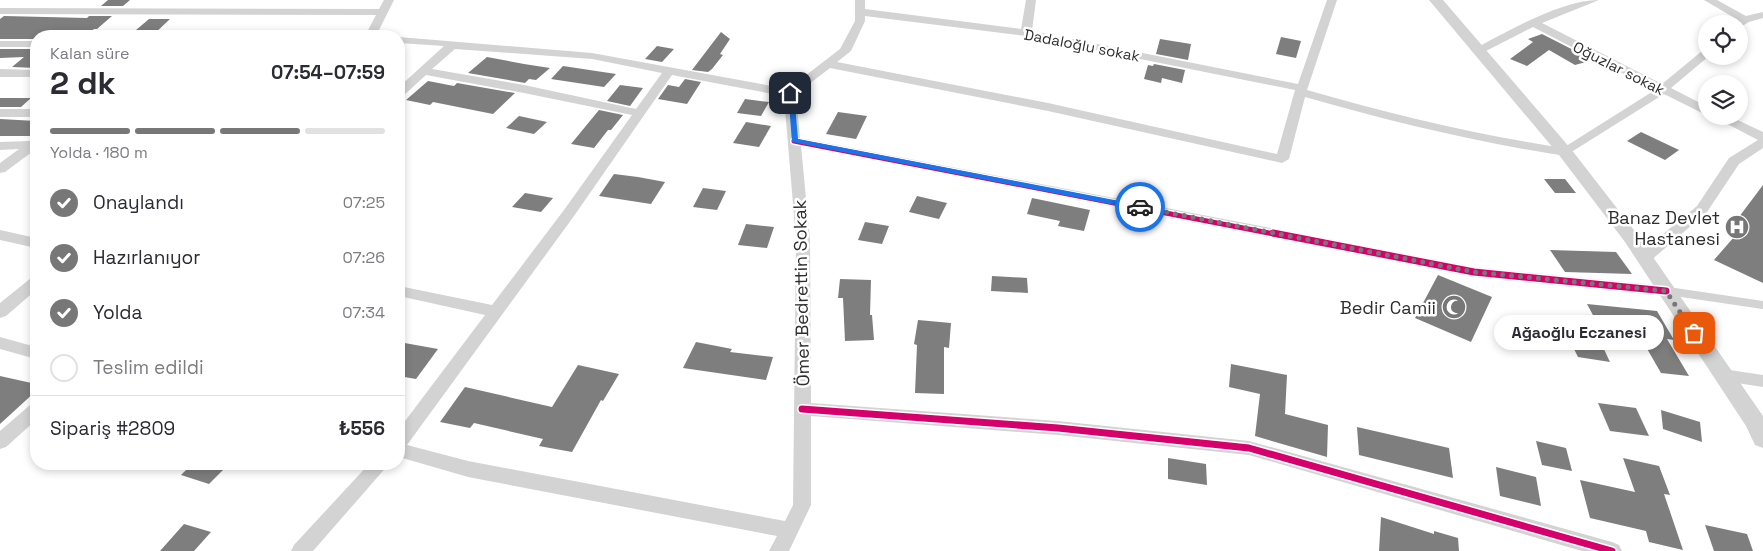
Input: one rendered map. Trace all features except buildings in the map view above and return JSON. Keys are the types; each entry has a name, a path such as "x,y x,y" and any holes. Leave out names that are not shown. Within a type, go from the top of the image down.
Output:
{"street":[{"path":"140,11 153,0"},
{"path":"236,12 247,0"},
{"path":"373,30 389,0"},
{"path":"1026,34 1031,0"},
{"path":"827,64 1048,107 1282,159 1301,90 1332,0"},
{"path":"1436,0 1456,21 1478,51 1565,152 1644,258 1755,422 1763,439"},
{"path":"1478,51 1533,23 1594,0"},
{"path":"1709,0 1732,15"},
{"path":"405,40 592,56 790,93 845,51 860,21 860,6"},
{"name":"Dadaloğlu sokak","path":"860,6 1026,34 1301,90 1383,116 1475,137 1565,152"},
{"path":"0,11 382,12"},
{"path":"1748,20 1763,15"},
{"name":"Oğuzlar sokak","path":"1533,23 1698,107"},
{"path":"0,44 30,44"},
{"path":"405,88 452,45"},
{"path":"1565,152 1662,90 1698,60"},
{"path":"424,71 524,89 639,113"},
{"path":"405,434 669,71"},
{"path":"0,73 30,74"},
{"name":"Ömer Bedrettin Sokak","path":"779,551 802,505 803,240 790,93"},
{"path":"0,113 30,114"},
{"path":"1736,125 1763,138"},
{"path":"794,140 1474,272 1666,291"},
{"path":"1644,258 1702,209 1734,161 1763,142"},
{"path":"0,146 30,144"},
{"path":"0,169 30,148"},
{"path":"0,235 30,242"},
{"path":"0,312 30,287"},
{"path":"405,292 496,311"},
{"path":"0,343 30,351"},
{"path":"1723,375 1763,381"},
{"path":"802,409 1058,428 1249,448 1612,551"},
{"path":"0,442 30,415"},
{"path":"405,452 468,469 790,530"},
{"path":"301,551 375,470"}],"lane":[{"path":"1666,291 1763,305"}],"cycle path":[{"path":"794,141 1474,272 1666,291"},
{"path":"802,409 1058,428 1249,448 1612,551"}],"way so far":[{"path":"1140,207 1474,272 1666,291 1694,333"}],"place":[{"name":"Banaz Devlet Hastanesi","path":"1737,227"},
{"name":"Bedir Camii","path":"1454,307"},
{"name":"Ağaoğlu Eczanesi","path":"1694,333"}],"route":[{"path":"790,93 794,140 1140,207"}]}
